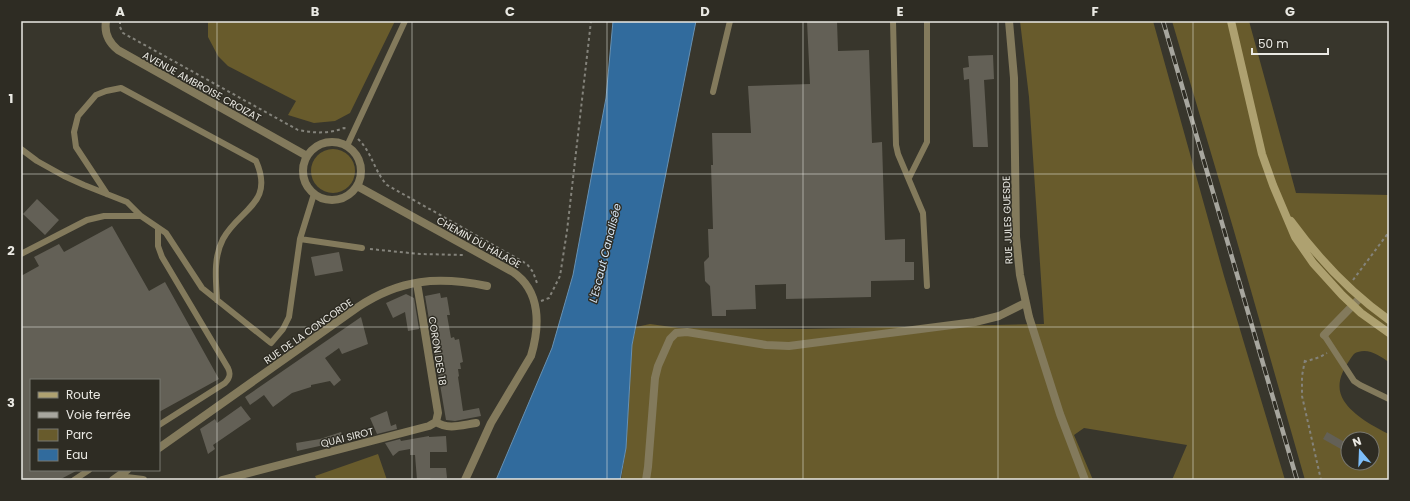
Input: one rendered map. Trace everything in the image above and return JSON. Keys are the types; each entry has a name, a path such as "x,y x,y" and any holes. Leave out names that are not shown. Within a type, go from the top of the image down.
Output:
{"street":[{"name":"AVENUE AMBROISE CROIZAT","path":"106,21 105,28 107,38 118,50 307,156"},
{"name":"RUE JULES GUESDE","path":"1009,21 1014,78 1016,247 1020,275 1025,303 1062,419 1085,480"},
{"path":"1231,21 1262,154 1292,231 1303,250 1324,276 1353,306 1389,333"},
{"path":"335,142 347,146 356,154 359,162 361,174 357,186 349,195 337,200 325,199 314,194 307,186 304,179 303,167 307,156 315,147 323,144 335,142"},
{"name":"CHEMIN DU HALAGE","path":"357,186 513,272 523,280 529,288 535,303 537,317 536,331 531,356 491,424 465,480"},
{"path":"1284,210 1311,246 1348,286 1360,298 1389,320"},
{"name":"RUE DE LA CONCORDE","path":"160,447 364,303 386,292 417,283 453,280 487,286"},
{"name":"CORON DES 18","path":"417,283 438,413 436,422"},
{"path":"1324,335 1360,298"},
{"path":"646,480 656,371 659,360 670,338 676,333 687,332 766,345 800,346 975,322 999,316 1025,303"},
{"path":"436,422 448,427 476,424"},
{"name":"QUAI SIROT","path":"222,480 232,479 429,426 436,422"},
{"path":"116,478 126,471"},
{"path":"116,478 143,480"}],"lane":[{"path":"347,146 405,21"},
{"path":"713,92 730,21"},
{"path":"893,21 896,145 898,154 920,204 924,218 927,286"},
{"path":"909,178 927,142 927,21"},
{"path":"107,194 76,147 74,132 78,116 96,95 106,91 121,88 256,161 261,171 262,182 257,200 230,229 223,240 217,258 217,300"},
{"path":"21,149 37,161 64,176 127,202 141,216 166,233 198,284 271,343 283,329 288,318 300,238 314,194"},
{"path":"21,254 87,220 104,216 141,216"},
{"path":"158,228 158,246 162,257 228,368 230,375 225,383 160,424"},
{"path":"300,238 362,248"},
{"path":"1324,335 1354,381 1389,399"},
{"path":"74,480 88,471"}],"path":[{"path":"120,21 120,27 123,33 298,130 319,133 337,131 344,128 349,130 361,141 372,158 380,177 387,185 527,264 533,272 538,288"},
{"path":"535,303 549,298 560,276 567,231 591,21"},
{"path":"1348,286 1389,232"},
{"path":"362,248 420,254 460,256 478,253"},
{"path":"1321,480 1302,396 1302,376 1305,361 1320,358 1333,349"}],"green space":[{"path":"208,21 395,21 350,113 335,121 314,123 288,115 296,101 228,66 218,56 208,37"},
{"path":"1020,21 1153,21 1224,276 1285,480 1172,480 1187,445 1084,428 1074,435 1093,480 621,480 626,448 632,345 636,327 650,324 679,328 806,329 1044,324 1029,97"},
{"path":"1172,21 1249,21 1296,193 1389,195 1389,362 1370,352 1362,351 1356,353 1353,355 1344,370 1340,380 1340,391 1344,401 1358,416 1389,434 1389,480 1305,480"},
{"path":"337,149 342,150 349,155 354,162 354,180 349,187 342,192 329,193 324,192 317,187 312,180 311,167 312,162 317,155 324,150"},
{"path":"378,454 387,480 317,480 315,476"}],"water":[{"name":"L'Escaut Canalisée","path":"613,21 696,21 632,345 626,448 620,480 496,480 552,348 573,275 606,98"}],"building":[{"path":"807,21 837,21 838,51 869,50 872,143 882,142 885,240 905,239 905,262 914,262 914,280 871,281 871,297 786,299 786,284 755,285 756,309 726,310 726,316 712,316 710,286 705,281 704,262 709,257 708,229 713,229 711,165 713,165 712,133 751,133 748,86 810,84"},
{"path":"993,55 994,79 984,80 988,147 973,147 969,79 964,80 963,68 969,67 968,56"},
{"path":"37,199 59,220 45,235 23,214"},
{"path":"112,226 149,291 165,282 219,379 160,411 160,379 30,379 30,471 76,471 59,480 21,480 21,276 39,266 34,257 59,244 64,252"},
{"path":"339,252 343,271 315,276 311,257"},
{"path":"440,293 441,298 447,297 450,315 447,315 451,338 454,337 455,340 459,339 463,362 460,363 461,369 458,369 458,377 463,411 479,408 481,416 455,421 446,420 425,296"},
{"path":"406,294 414,298 419,329 408,331 405,312 393,318 386,303"},
{"path":"361,317 368,344 342,354 339,348 325,358 341,380 334,386 330,381 311,385 311,387 292,393 273,407 264,395 250,405 245,397"},
{"path":"241,406 251,419 213,445 215,449 208,454 200,429 215,419 217,423"},
{"path":"387,411 391,426 396,424 397,429 377,434 370,418"},
{"path":"341,432 344,439 342,441 297,451 296,443 320,439"},
{"path":"1327,432 1340,439 1340,449 1323,439"},
{"path":"429,436 446,436 447,452 430,452 430,468 446,468 447,478 417,480 415,455 410,455 410,449 399,451 393,456 385,443 400,439 401,441"}],"railway":[{"path":"1163,21 1297,480"}]}
